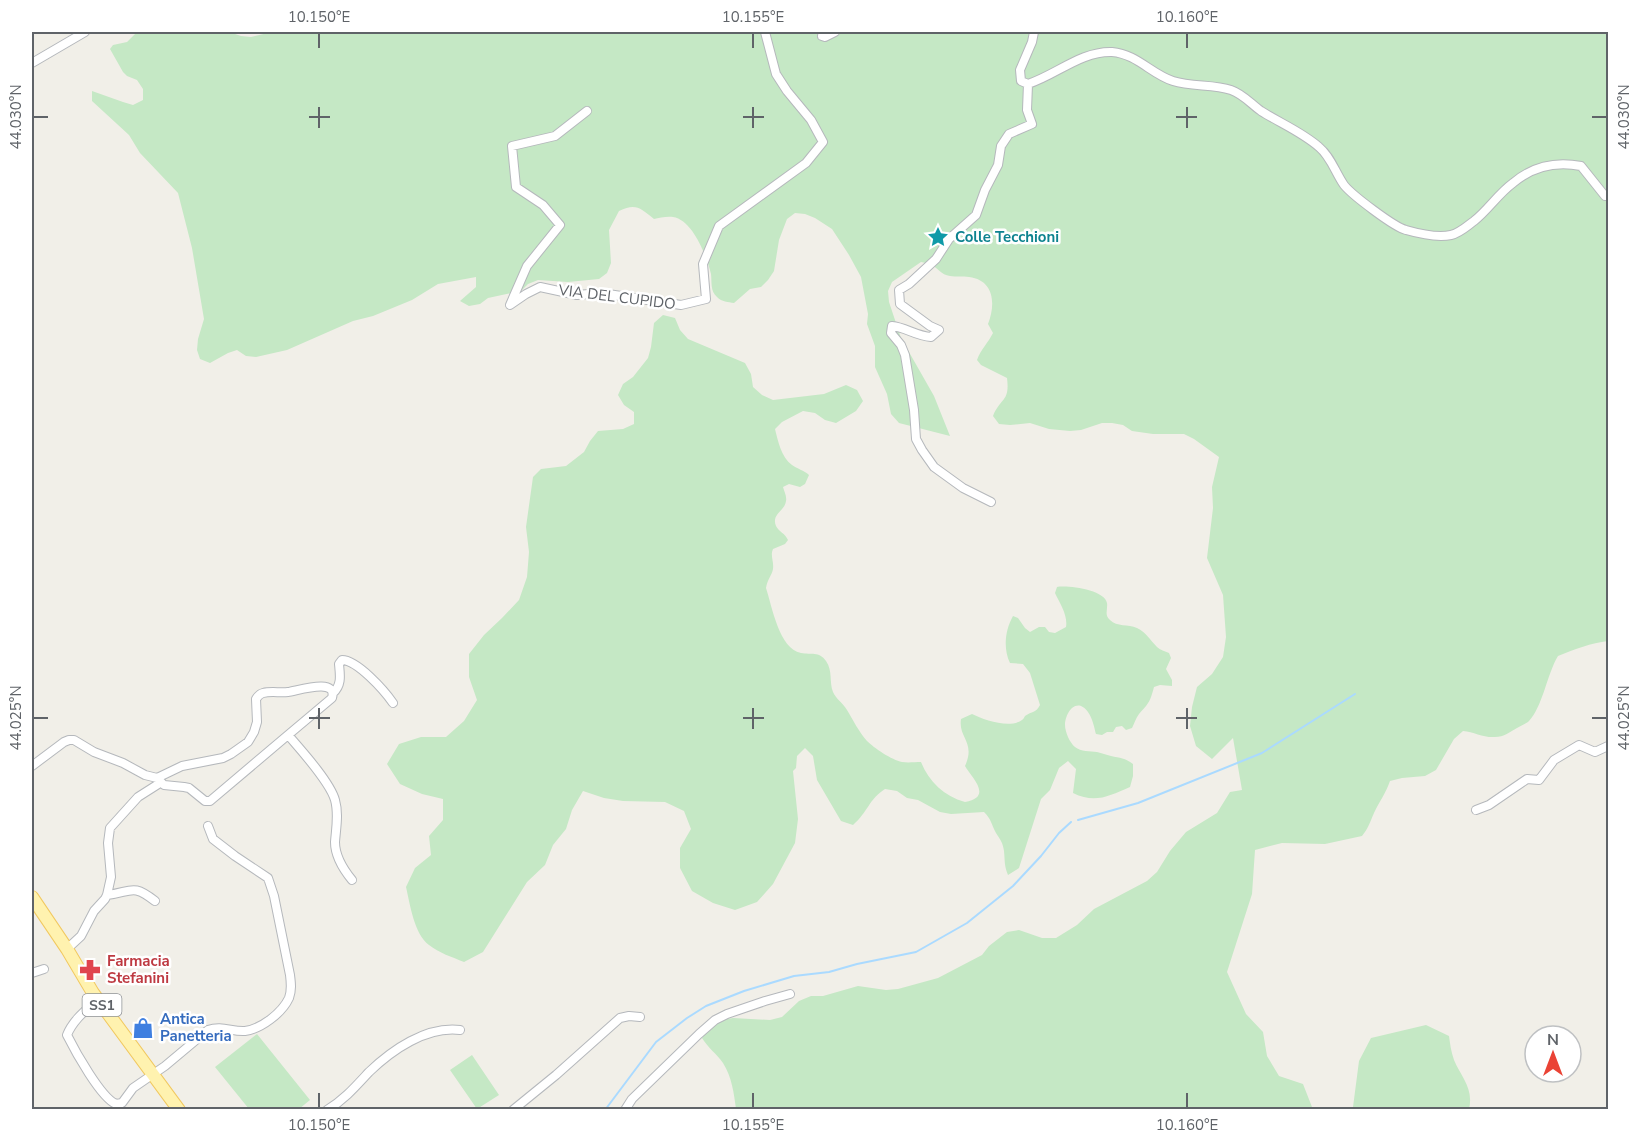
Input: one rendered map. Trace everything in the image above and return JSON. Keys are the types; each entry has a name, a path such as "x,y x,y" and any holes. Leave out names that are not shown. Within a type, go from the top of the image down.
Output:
{"main road":[{"name":"SS1","path":"32,897 98,999 179,1110"}],"street":[{"path":"32,63 85,32"},
{"name":"VIA DEL CUPIDO","path":"587,111 555,136 513,146 516,187 543,205 560,225 527,266 510,305 540,287 577,295 608,294 681,305 706,299 703,264 719,226 806,163 823,142 811,120 776,74 765,32"},
{"path":"823,32 822,36 825,37 835,32"},
{"path":"1034,32 1020,70 1021,81 1028,84 1077,60 1112,52 1127,55 1171,80 1189,85 1233,90 1260,110 1320,147 1344,184 1355,196 1403,229 1436,236 1460,232 1479,217 1512,183 1529,172 1551,164 1567,163 1581,166 1605,196 1608,196"},
{"path":"991,502 963,488 934,467 916,440 914,410 905,355 901,345 891,333 892,326 919,336 931,337 939,330 900,304 899,290 909,284 936,259 949,239 976,214 998,165 1001,146 1008,134 1032,124 1027,110 1028,84"},
{"path":"32,766 64,742 74,740 164,785 184,786 205,801 210,801 329,701 340,685 339,664 342,660 348,660 360,669 387,694 393,703"},
{"path":"67,949 81,936 94,911 107,895 111,877 108,843 110,828 134,801 158,781 182,766 223,758 248,742 256,728 256,699 263,693 287,692 318,686 328,688 333,693"},
{"path":"288,735 332,792 337,811 336,848 342,865 352,880"},
{"path":"1476,810 1489,805 1527,779 1539,780 1554,760 1579,745 1595,752 1608,746"},
{"path":"98,999 72,1025 67,1035 85,1067 112,1103 118,1107 133,1088 208,1030 224,1028 248,1030 272,1017 285,1004 291,991 291,983 274,896 268,878 213,839 208,826"},
{"path":"107,895 128,890 137,891 144,893 155,902"},
{"path":"32,973 44,969"},
{"path":"625,1110 632,1099 716,1020 727,1014 790,994"},
{"path":"513,1110 620,1018 640,1017"},
{"path":"327,1110 353,1090 394,1052 438,1031 460,1030"}],"green space":[{"path":"137,32 229,32 251,37 272,32 1608,32 1608,641 1595,643 1558,656 1538,707 1526,723 1498,737 1487,737 1463,731 1454,739 1436,770 1425,776 1390,781 1362,836 1325,844 1282,843 1255,850 1252,894 1227,972 1246,1014 1263,1032 1267,1056 1279,1076 1303,1084 1312,1107 1316,1109 736,1109 729,1074 721,1060 702,1038 711,1026 721,1020 733,1018 770,1020 782,1017 799,1001 811,996 823,996 858,986 886,990 898,989 938,978 982,955 989,946 1007,932 1019,930 1042,938 1056,938 1077,925 1094,909 1147,881 1157,872 1170,851 1186,832 1217,813 1230,792 1242,790 1233,738 1212,759 1196,746 1190,726 1197,687 1212,674 1223,657 1226,637 1223,595 1207,558 1213,508 1212,487 1219,457 1184,434 1132,431 1123,425 1112,423 1102,423 1070,431 1049,429 1030,423 999,424 993,416 1006,396 1007,378 981,365 977,360 993,333 988,324 992,309 991,294 984,283 977,279 947,275 930,264 921,262 892,282 888,291 889,302 901,338 934,396 950,436 899,423 891,414 887,394 875,367 875,346 867,324 868,314 861,277 832,229 815,218 795,213 787,219 779,240 774,271 768,280 761,287 750,289 734,303 723,301 715,295 706,258 698,240 687,225 673,217 654,219 641,210 630,207 619,211 609,230 611,263 607,273 599,279 568,282 538,280 528,284 521,291 488,298 480,304 469,306 460,301 476,287 476,277 438,284 412,300 373,316 353,321 287,350 256,357 246,356 237,350 210,363 200,359 197,350 204,319 192,248 178,193 140,153 129,135 92,101 92,91 133,105 143,100 143,89 137,80 123,72 110,49 113,45 127,42"},
{"path":"663,315 675,318 680,330 688,339 745,363 751,374 753,387 762,395 773,400 824,394 846,385 857,390 863,401 856,411 836,423 825,420 815,413 803,411 782,422 775,429 785,458 809,475 805,484 800,487 789,484 783,487 786,501 775,518 775,522 777,528 788,540 785,544 773,549 773,569 766,588 777,626 787,644 793,650 818,655 826,661 834,694 867,741 874,747 898,761 921,762 928,776 950,796 965,802 978,796 978,786 965,766 969,751 962,731 961,719 972,714 990,721 1011,724 1017,723 1038,708 1040,705 1030,673 1023,664 1010,663 1006,652 1007,633 1013,616 1018,618 1030,632 1039,627 1045,627 1049,632 1055,633 1066,627 1065,614 1055,593 1057,587 1077,588 1100,595 1107,603 1107,614 1110,620 1116,624 1140,630 1158,648 1169,653 1171,658 1166,669 1172,680 1172,686 1154,687 1149,702 1132,728 1126,730 1122,726 1116,727 1113,732 1096,734 1092,718 1087,711 1081,706 1072,709 1067,715 1065,725 1071,743 1080,750 1122,758 1133,764 1130,787 1102,798 1088,798 1073,793 1076,769 1068,761 1059,768 1050,790 1041,799 1019,868 1008,875 1002,843 984,812 951,814 940,812 918,800 907,798 897,791 885,789 875,797 853,825 841,821 817,780 813,756 805,748 797,756 796,768 793,771 798,819 795,843 773,884 757,902 735,910 713,903 692,891 680,868 680,848 691,829 684,811 665,802 623,801 583,791 572,810 566,829 553,845 545,865 527,882 483,952 464,962 446,955 424,940 413,918 406,887 415,868 431,855 429,836 443,820 443,799 422,794 400,784 387,764 399,744 421,737 446,737 464,721 477,700 469,677 469,654 484,635 519,600 527,577 529,552 526,527 533,477 541,469 566,466 584,452 598,431 623,429 634,424 634,412 624,405 618,395 623,384 633,377 648,358 654,323"},
{"path":"1426,1025 1449,1036 1454,1060 1470,1095 1469,1109 1349,1109 1353,1107 1359,1061 1371,1038"},
{"path":"257,1034 310,1100 299,1109 249,1109 215,1067"},
{"path":"472,1055 499,1095 477,1109 450,1070"}],"waterway":[{"path":"1078,820 1138,803 1262,753 1355,694"},
{"path":"605,1110 656,1042 706,1006 744,991 794,976 829,972 916,952 967,923 1013,886 1071,822"}],"place":[{"name":"Colle Tecchioni","path":"938,237"},
{"name":"Farmacia Stefanini","path":"90,970"},
{"name":"Antica Panetteria","path":"143,1028"}]}
